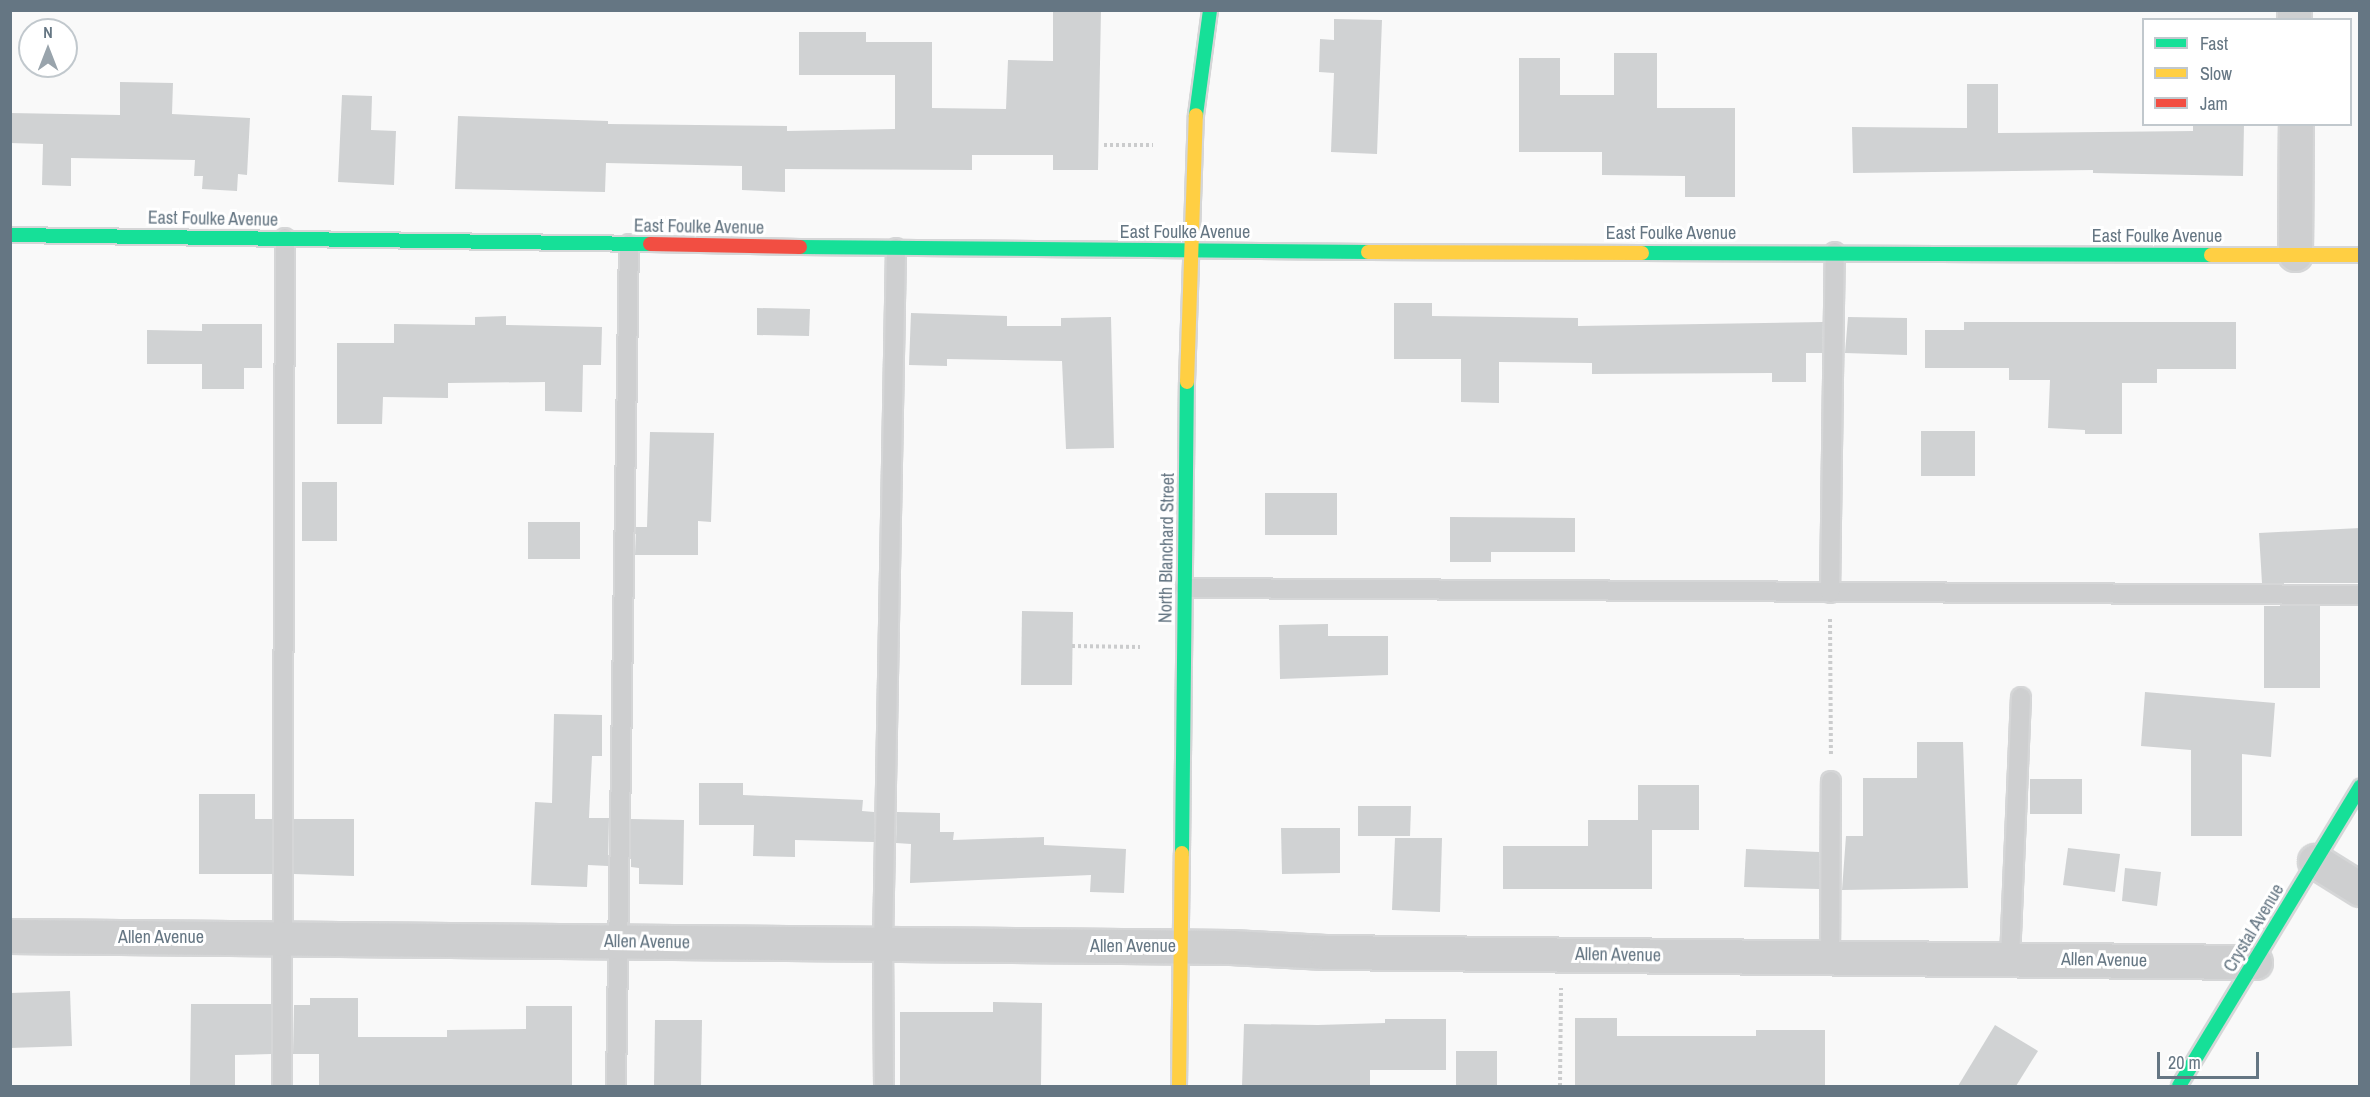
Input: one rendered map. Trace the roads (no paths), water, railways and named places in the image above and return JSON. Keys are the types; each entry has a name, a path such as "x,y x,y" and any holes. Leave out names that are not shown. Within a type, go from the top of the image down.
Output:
{"street":[{"name":"North Blanchard Street","path":"1179,1086 1189,249 1194,131 1210,10"},
{"path":"2295,254 2296,126"},
{"name":"East Foulke Avenue","path":"10,235 896,248 2360,255"},
{"name":"Crystal Avenue","path":"2179,1086 2360,787"},
{"path":"2315,861 2360,889"},
{"name":"Allen Avenue","path":"10,936 1180,946 1561,955 2255,962"}],"lane":[{"path":"282,1086 285,938 285,238"},
{"path":"615,1086 629,244"},
{"path":"884,1086 883,945 896,248"},
{"path":"1830,592 1835,252"},
{"path":"1185,588 2360,595"},
{"path":"2010,959 2021,697"},
{"path":"1830,957 1831,781"}]}
